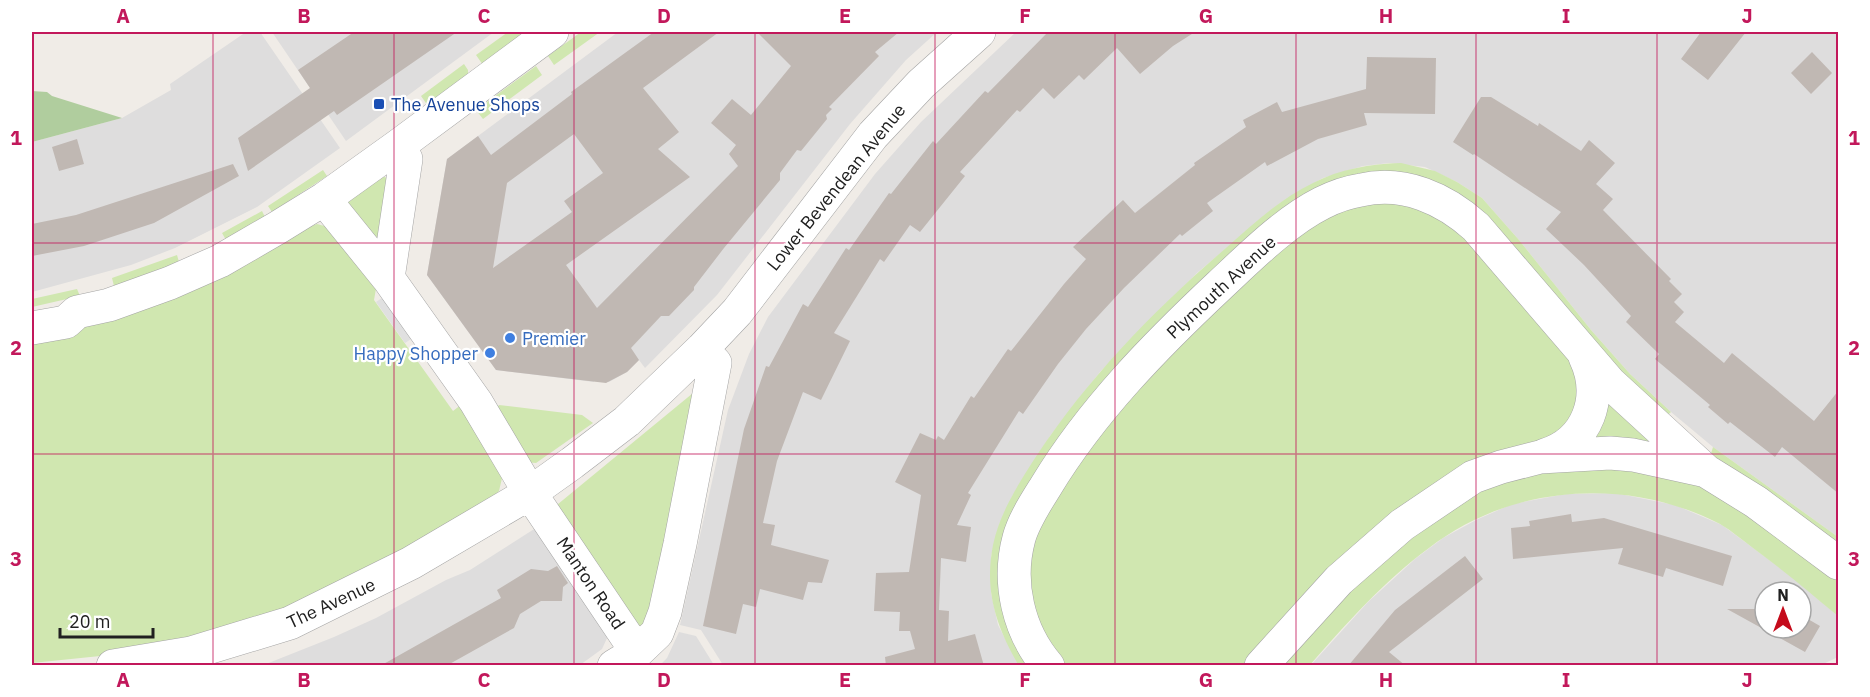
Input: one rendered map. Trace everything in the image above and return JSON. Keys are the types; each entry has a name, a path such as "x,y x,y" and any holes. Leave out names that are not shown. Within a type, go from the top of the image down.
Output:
{"street":[{"path":"32,328 66,322 76,312 109,305 190,274 227,257 324,199 552,32"},
{"name":"Lower Bevendean Avenue","path":"530,493 627,421 702,349 737,312 873,135 921,84 979,32"},
{"path":"388,278 406,159 398,146"},
{"name":"Plymouth Avenue","path":"1048,666 1026,633 1018,609 1014,586 1014,564 1020,536 1037,500 1066,454 1142,361 1242,264 1283,230 1322,203 1361,189 1384,187 1413,191 1446,204 1476,227 1610,383 1706,471 1756,502 1839,563"},
{"name":"Manton Road","path":"324,199 388,278 477,402 626,659"},
{"path":"626,659 653,637 662,623 680,544 715,363 702,349"},
{"name":"Plymouth Avenue","path":"1261,666 1346,574 1402,525 1473,477 1557,451 1570,442 1584,427 1593,400 1590,368 1581,350"},
{"name":"Plymouth Avenue","path":"1540,457 1610,453 1633,455 1706,471"},
{"name":"The Avenue","path":"113,666 191,653 290,623 411,563 530,493"}],"shaded area":[{"path":"246,32 260,32 340,148 257,207 175,248 131,265 32,292 32,142 122,118 171,90 170,84"},
{"path":"272,32 494,32 346,141"},
{"path":"618,32 937,32 906,60 850,124 717,295 645,368 639,360 627,372 609,382 496,370 427,275 447,159"},
{"path":"1016,32 1838,32 1838,537 1713,447 1630,374 1482,198 1457,182 1425,167 1389,163 1363,166 1323,178 1280,203 1197,273 1100,372 1050,436 1013,495 999,525 991,556 991,593 998,625 1019,665 723,665 701,630 680,625 728,410 749,354 768,317 875,174 921,122"},
{"path":"385,296 414,337 405,343 376,302"},
{"path":"1615,493 1675,505 1722,525 1797,580 1753,580 1753,640 1813,640 1813,594 1838,616 1838,657 1821,665 1310,666 1368,602 1415,559 1443,538 1512,504 1566,494"},
{"path":"542,524 608,636 602,649 580,665 261,666 376,618 446,580 470,570"},
{"path":"679,632 696,636 714,665 660,665 667,658"}],"green space":[{"path":"508,32 529,32 483,65 476,55"},
{"path":"581,32 600,32 554,65 548,56"},
{"path":"464,64 468,70 468,76 428,106 421,96"},
{"path":"536,66 542,75 483,119 476,110"},
{"path":"32,91 47,92 52,96 122,118 32,142"},
{"path":"1401,163 1435,171 1482,198 1591,330 1630,374 1671,412 1661,421 1706,470 1713,447 1838,537 1838,616 1813,596 1813,580 1794,580 1720,524 1684,509 1647,498 1609,494 1571,494 1533,500 1496,511 1462,527 1429,548 1396,574 1310,665 1019,666 1004,637 994,608 990,578 993,545 1000,521 1011,498 1057,426 1124,345 1174,295 1246,230 1289,197 1323,178 1378,165"},
{"path":"323,170 327,176 272,212 268,206"},
{"path":"382,176 387,178 378,242 345,202"},
{"path":"262,211 265,217 226,240 222,233"},
{"path":"317,224 328,227 377,283 374,300 453,411 462,404 503,474 499,491 487,502 326,592 238,625 110,655 32,663 32,336"},
{"path":"177,255 179,262 114,286 112,278"},
{"path":"77,289 80,296 32,307 32,299"},
{"path":"704,384 646,635 625,611 552,509"},
{"path":"499,405 582,415 593,423 536,463 525,462 493,414"}],"building":[{"path":"354,32 457,32 337,115 334,111 248,171 238,138 310,88 298,70"},
{"path":"654,32 719,32 643,88 679,132 658,149 690,177 566,265 597,308 738,166 729,154 736,145 711,123 732,99 751,115 791,66 757,32 899,32 875,52 879,56 829,107 832,109 826,115 827,119 801,151 797,150 780,173 780,180 724,248 694,290 669,316 661,316 631,348 639,360 627,372 606,383 496,370 427,275 447,159 478,136 491,155 572,94 571,92","holes":["574,134 603,173 564,201 572,212 493,268 507,183"]},
{"path":"1048,32 1195,32 1173,46 1140,74 1117,48 1084,80 1079,75 1054,99 1043,88 1020,112 1017,110 960,172 965,176 920,232 910,225 884,262 880,259 834,333 850,341 821,400 803,392 777,461 763,523 775,525 771,545 829,560 822,583 808,582 803,600 760,589 756,607 743,604 736,634 703,626 744,429 766,366 769,367 803,304 808,307 846,248 849,250 889,193 891,194 933,141 936,144 985,91 988,93"},
{"path":"1701,32 1746,32 1708,80 1681,59"},
{"path":"1812,52 1832,73 1811,94 1791,73"},
{"path":"1367,57 1436,58 1435,114 1364,113 1367,125 1318,139 1267,166 1265,162 1207,203 1213,211 1182,236 1180,234 1124,288 1086,329 1023,414 1019,411 968,493 971,495 957,525 971,527 966,562 941,558 939,610 949,611 948,641 975,634 984,666 886,666 885,657 915,649 910,631 899,631 900,612 874,611 876,573 909,572 921,495 895,482 920,433 936,440 938,436 944,440 971,396 974,398 1008,349 1011,351 1086,259 1073,247 1123,200 1135,213 1195,165 1194,163 1246,127 1243,120 1277,102 1282,112 1366,89"},
{"path":"1481,97 1491,97 1538,126 1539,123 1581,151 1589,140 1615,163 1596,184 1613,199 1603,210 1671,279 1669,281 1682,294 1674,302 1684,312 1675,322 1724,363 1732,353 1814,421 1839,390 1839,494 1782,447 1775,457 1730,422 1728,424 1708,407 1710,405 1655,359 1659,354 1626,322 1631,316 1584,265 1546,229 1561,212 1453,142"},
{"path":"77,139 84,164 59,171 52,147"},
{"path":"233,164 239,176 154,223 84,246 32,256 32,224 76,215"},
{"path":"1571,514 1572,522 1604,518 1732,556 1723,586 1666,568 1663,577 1618,564 1623,548 1513,559 1511,528 1530,526 1529,521"},
{"path":"1465,556 1483,579 1389,652 1406,666 1348,666 1395,610"},
{"path":"557,566 568,583 563,587 562,601 541,601 520,614 514,628 446,666 380,666 501,598 497,590 531,569 548,571"},
{"path":"1727,609 1753,609 1753,623"},
{"path":"1813,622 1820,626 1813,638"},
{"path":"1783,640 1812,640 1805,652"}],"place":[{"name":"The Avenue Shops","path":"379,104"},
{"name":"Premier","path":"510,338"},
{"name":"Happy Shopper","path":"490,353"}]}
